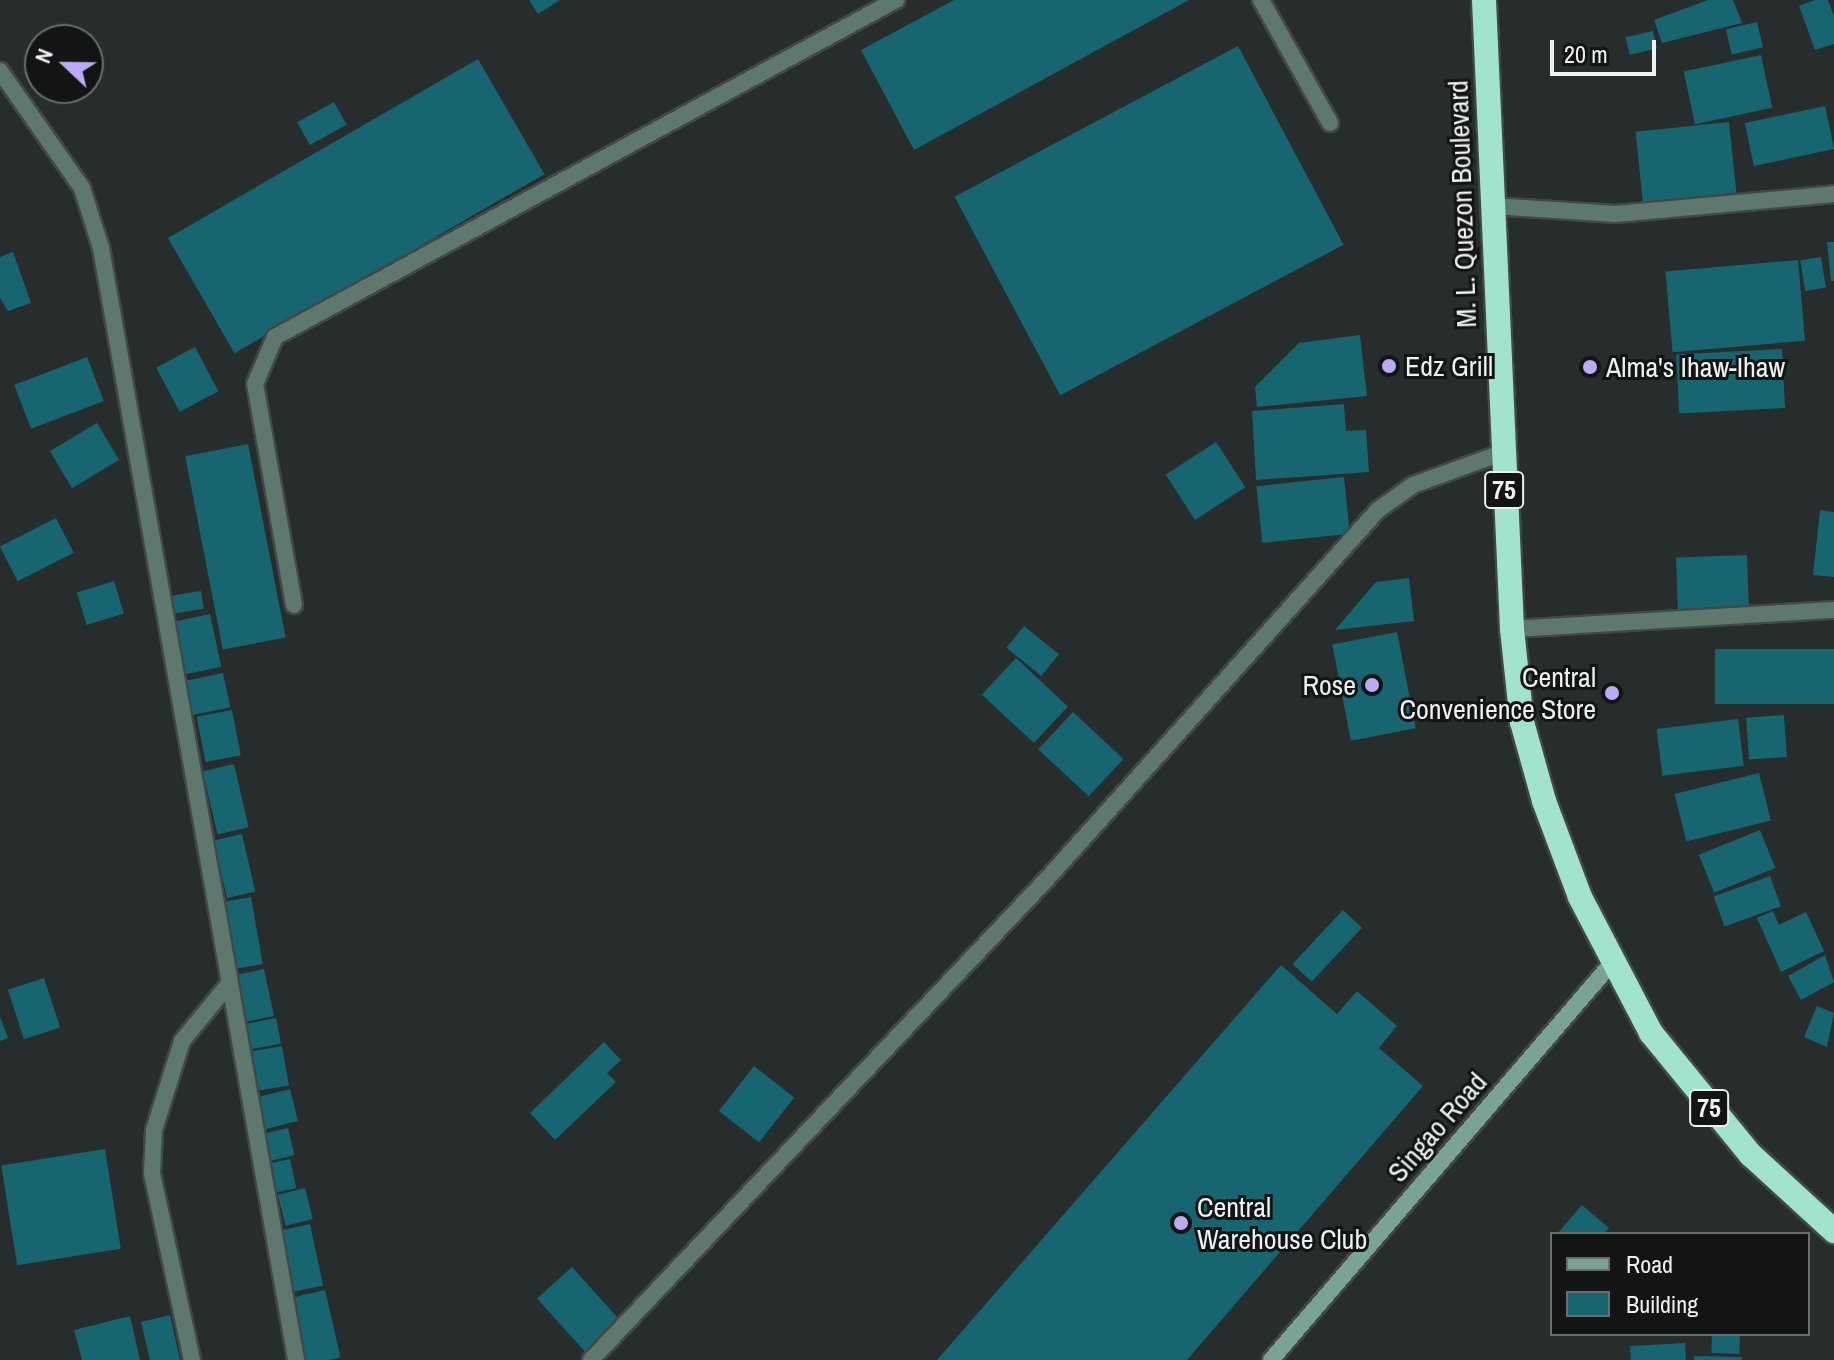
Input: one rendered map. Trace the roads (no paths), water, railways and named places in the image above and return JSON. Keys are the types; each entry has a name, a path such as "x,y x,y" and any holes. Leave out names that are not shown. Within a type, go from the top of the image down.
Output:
{"highway":[{"name":"M. L. Quezon Boulevard","path":"1484,0 1502,453 1512,629 1522,722 1544,801 1611,964"},
{"name":"75","path":"1611,964 1697,1095 1834,1231"}],"street":[{"path":"294,605 255,384 275,337 896,0"},
{"path":"1261,0 1330,123"},
{"path":"0,71 82,188 101,248 293,1359"},
{"path":"1492,206 1616,214 1834,194"},
{"path":"591,1360 1046,880 1378,510 1413,485 1502,453"},
{"path":"1512,629 1834,610"},
{"name":"Singao Road","path":"1271,1360 1611,964"},
{"path":"192,1360 152,1174 154,1130 182,1041 228,985"}],"place":[{"name":"Edz Grill","path":"1389,366"},
{"name":"Alma's Ihaw-Ihaw","path":"1590,367"},
{"name":"Rose","path":"1372,685"},
{"name":"Central Convenience Store","path":"1612,693"},
{"name":"Central Warehouse Club","path":"1181,1223"}]}
